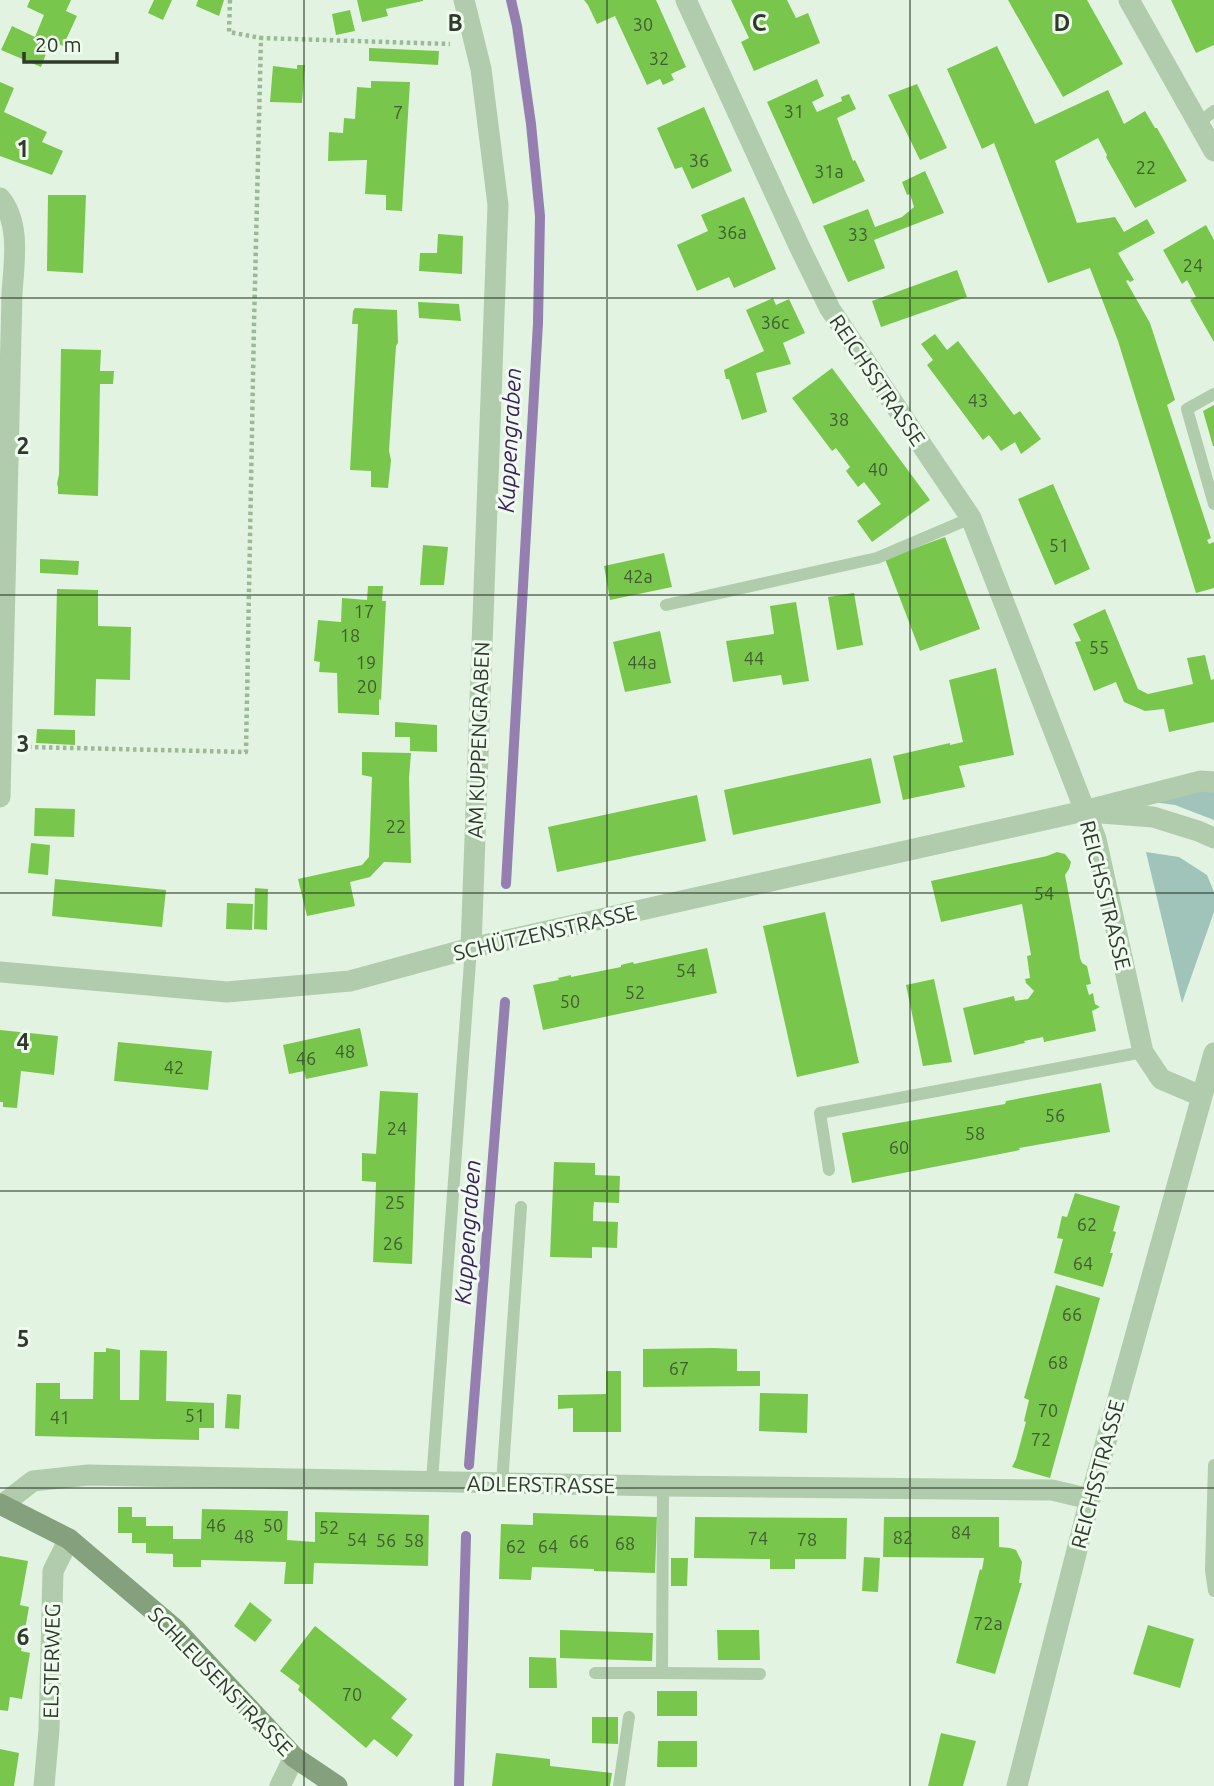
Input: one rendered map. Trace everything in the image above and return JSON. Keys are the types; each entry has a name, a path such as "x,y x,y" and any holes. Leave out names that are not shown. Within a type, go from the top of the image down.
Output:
{"street":[{"name":"AM KUPPENGRABEN","path":"464,0 481,69 498,205 471,948"},
{"name":"REICHSSTRASSE","path":"686,0 830,309 971,518 1096,839 1143,1052 1161,1079 1201,1096 1090,1499 1017,1786"},
{"path":"1129,0 1206,117 1214,151"},
{"path":"0,198 8,207 15,241 0,797"},
{"name":"SCHÜTZENSTRASSE","path":"0,972 227,992 351,981 471,948 1084,811 1201,781 1214,782"},
{"name":"SCHÜTZENSTRASSE","path":"1084,811 1153,817 1214,838"},
{"path":"1201,1096 1214,1053"},
{"name":"ADLERSTRASSE","path":"1,1504 33,1481 88,1475 502,1484 1052,1490 1090,1499"},
{"name":"SCHLEUSENSTRASSE","path":"1,1504 69,1539 175,1629 294,1757 337,1786"},
{"name":"ELSTERWEG","path":"44,1786 49,1730 53,1571 69,1539"},
{"path":"280,1786 294,1757"}],"lane":[{"path":"1214,394 1187,409 1214,504"},
{"path":"666,605 877,558 971,518"},
{"name":"AM KUPPENGRABEN","path":"432,1481 471,948"},
{"path":"829,1170 820,1113 1143,1052"},
{"path":"502,1484 521,1207"},
{"path":"1214,1465 1211,1570 1214,1591"},
{"path":"662,1673 663,1486"},
{"path":"595,1673 760,1674"},
{"path":"619,1786 629,1717"}],"path":[{"path":"230,0 229,32 261,38 475,45"},
{"path":"1,747 246,752 261,38"}],"shaded area":[{"path":"1205,790 1214,791 1214,820 1175,805 1145,801"},
{"path":"1146,852 1179,857 1207,875 1214,892 1214,912 1182,1003"}],"building":[{"path":"30,0 71,0 66,11 77,16 63,46 51,41 41,67 1,50 12,26 35,37 44,15 27,7"},
{"path":"154,0 172,0 163,20 148,13"},
{"path":"198,0 224,0 219,16 196,6"},
{"path":"357,0 423,1 386,9 388,16 362,22"},
{"path":"584,0 656,0 686,67 671,74 674,80 663,85 660,79 647,85 615,16 597,24"},
{"path":"731,0 787,0 796,18 808,13 820,43 754,71 741,42 749,38"},
{"path":"1008,0 1087,0 1123,64 1063,97"},
{"path":"1171,0 1214,0 1214,45 1196,53"},
{"path":"350,10 355,31 336,35 332,14"},
{"path":"997,46 1035,124 1108,90 1124,124 1145,111 1187,181 1135,208 1098,138 1055,161 1077,223 1115,217 1124,232 1147,219 1155,233 1118,253 1134,280 1126,281 1150,323 1175,400 1167,405 1211,538 1207,540 1209,544 1214,542 1214,588 1196,593 1118,341 1090,268 1048,283 994,143 982,149 947,69"},
{"path":"369,48 439,51 438,65 369,61"},
{"path":"297,65 305,65 302,103 270,102 273,66 297,69"},
{"path":"817,79 824,96 812,102 817,112 842,101 841,97 849,94 856,109 837,118 853,161 855,160 865,181 813,204 767,102"},
{"path":"371,81 410,82 402,211 386,210 386,195 365,194 367,160 328,161 329,132 343,133 344,118 355,119 357,87 371,88"},
{"path":"0,82 14,88 4,112 47,132 42,142 63,151 52,175 0,156"},
{"path":"917,84 947,148 920,160 888,95"},
{"path":"704,107 732,171 692,189 682,167 675,169 657,128"},
{"path":"925,171 944,213 874,240 885,268 848,282 823,226 868,209 875,227 902,217 914,207 902,182"},
{"path":"48,195 86,195 83,273 47,271"},
{"path":"744,197 776,269 734,288 729,277 697,291 677,245 708,231 701,215"},
{"path":"1206,225 1214,240 1214,342 1190,300 1196,297 1187,280 1182,284 1163,250"},
{"path":"438,234 463,236 462,274 419,271 420,253 437,253"},
{"path":"957,270 967,297 881,327 872,301"},
{"path":"773,298 776,305 789,299 805,333 783,343 791,364 756,373 767,412 742,420 724,370 764,351 746,310"},
{"path":"418,302 459,304 461,321 419,318"},
{"path":"355,308 397,310 398,343 388,488 371,487 371,471 350,470 358,324 352,324"},
{"path":"935,334 947,350 958,341 1014,415 1020,411 1041,439 1021,454 1015,442 1001,451 989,435 983,440 927,365 933,360 921,344"},
{"path":"61,349 101,350 100,371 114,371 113,384 100,384 98,496 58,494"},
{"path":"832,368 930,500 872,542 857,521 881,504 864,482 858,487 846,471 850,467 836,448 832,451 792,398"},
{"path":"1214,405 1214,446 1213,446 1203,411"},
{"path":"1053,484 1090,569 1055,585 1018,499"},
{"path":"945,537 980,629 920,651 885,559"},
{"path":"423,545 448,547 444,585 420,585"},
{"path":"664,553 672,587 610,600 604,566"},
{"path":"40,559 79,561 78,575 40,573"},
{"path":"368,586 383,586 382,601 386,601 379,715 338,713 337,673 319,672 320,662 314,661 318,620 341,622 342,598 367,600"},
{"path":"57,589 98,590 98,626 131,627 130,680 96,679 95,716 54,715"},
{"path":"854,593 863,645 837,650 828,597"},
{"path":"796,602 809,681 783,685 781,675 733,682 726,641 774,634 770,606"},
{"path":"1105,609 1138,689 1148,694 1193,684 1187,658 1205,655 1211,680 1214,679 1214,722 1169,732 1164,709 1145,711 1124,702 1116,682 1094,691 1075,642 1081,641 1073,624"},
{"path":"660,631 671,683 625,692 613,642"},
{"path":"996,668 1014,755 959,766 965,787 903,800 893,756 963,742 949,680"},
{"path":"395,722 437,725 437,752 410,751 410,737 395,737"},
{"path":"37,729 75,730 75,745 36,743"},
{"path":"362,752 411,753 411,863 384,862 370,877 350,882 355,906 307,916 298,879 362,865 369,857 372,777 362,775"},
{"path":"871,758 881,803 733,835 724,790"},
{"path":"697,795 706,841 557,872 548,827"},
{"path":"35,808 75,809 74,837 34,836"},
{"path":"31,843 50,845 48,875 28,873"},
{"path":"1057,852 1065,854 1071,862 1065,875 1080,958 1087,966 1091,984 1086,985 1089,995 1093,993 1095,1004 1100,1007 1092,1011 1096,1031 1044,1042 1043,1037 974,1055 963,1008 1014,996 1015,1001 1028,999 1034,991 1025,979 1030,978 1027,956 1031,955 1022,904 941,922 931,881"},
{"path":"55,879 166,890 162,927 52,916"},
{"path":"255,888 268,889 267,930 254,929"},
{"path":"227,903 253,904 252,930 226,929"},
{"path":"825,912 859,1063 797,1077 763,926"},
{"path":"707,948 717,993 543,1030 533,985"},
{"path":"934,979 952,1062 923,1066 906,985"},
{"path":"360,1028 368,1066 306,1079 304,1071 289,1074 283,1045"},
{"path":"0,1030 58,1036 54,1075 21,1071 17,1108 3,1107 3,1102 0,1102"},
{"path":"118,1042 212,1051 208,1090 114,1081"},
{"path":"1101,1083 1110,1132 852,1183 842,1133 1005,1104 1006,1101"},
{"path":"380,1091 418,1093 412,1264 373,1262 376,1182 362,1181 362,1153 376,1154"},
{"path":"554,1162 595,1163 595,1175 620,1176 619,1203 594,1202 593,1212 593,1221 618,1222 617,1248 592,1247 592,1258 550,1257"},
{"path":"1075,1193 1120,1206 1113,1231 1116,1232 1110,1253 1113,1253 1103,1287 1054,1273 1063,1239 1057,1238 1062,1216 1067,1217"},
{"path":"1056,1285 1100,1298 1050,1478 1012,1467 1026,1422 1024,1421 1029,1400 1024,1398"},
{"path":"106,1348 120,1350 120,1400 139,1400 140,1350 167,1351 166,1401 214,1403 214,1428 199,1428 199,1440 35,1436 36,1383 60,1383 60,1399 93,1399 94,1352 106,1352"},
{"path":"643,1349 737,1349 737,1371 760,1371 760,1386 643,1387"},
{"path":"606,1371 621,1371 621,1432 573,1432 573,1408 558,1409 558,1395 606,1394"},
{"path":"760,1393 808,1394 807,1433 759,1431"},
{"path":"227,1394 241,1395 239,1429 225,1428"},
{"path":"118,1507 132,1507 132,1517 146,1517 146,1526 173,1526 173,1539 201,1539 202,1509 288,1511 287,1540 315,1542 315,1512 429,1515 428,1566 314,1563 313,1584 284,1584 286,1562 201,1560 201,1567 173,1567 173,1554 146,1553 146,1543 132,1543 132,1533 118,1533"},
{"path":"533,1513 657,1517 655,1573 532,1567 531,1580 499,1579 501,1524 533,1525"},
{"path":"695,1517 847,1518 846,1559 795,1559 795,1569 770,1569 770,1559 694,1558"},
{"path":"884,1517 999,1517 999,1547 1016,1550 1022,1562 1019,1583 1022,1583 995,1674 956,1663 984,1558 883,1557"},
{"path":"0,1556 28,1561 20,1605 29,1607 21,1651 30,1653 22,1699 10,1697 8,1711 0,1710"},
{"path":"864,1557 880,1558 878,1592 862,1591"},
{"path":"671,1558 688,1558 687,1586 671,1586"},
{"path":"250,1602 272,1620 255,1642 234,1626"},
{"path":"1148,1625 1194,1639 1180,1688 1133,1674"},
{"path":"315,1626 407,1699 391,1718 413,1735 397,1757 374,1739 366,1748 298,1690 300,1686 280,1671"},
{"path":"560,1630 653,1633 652,1661 560,1658"},
{"path":"717,1630 759,1630 760,1660 718,1660"},
{"path":"529,1657 556,1658 557,1688 529,1688"},
{"path":"657,1691 697,1691 697,1716 657,1716"},
{"path":"592,1717 618,1717 618,1744 592,1743"},
{"path":"941,1733 976,1741 963,1786 928,1786"},
{"path":"658,1741 697,1741 697,1767 657,1767"},
{"path":"0,1749 19,1753 14,1786 0,1786"},
{"path":"496,1753 550,1759 550,1766 612,1773 610,1786 492,1786"}],"waterway":[{"name":"Kuppengraben","path":"506,884 538,323 540,216 531,124 511,0"},
{"name":"Kuppengraben","path":"469,1465 505,1002"},
{"name":"Kuppengraben","path":"459,1786 466,1536"}]}
